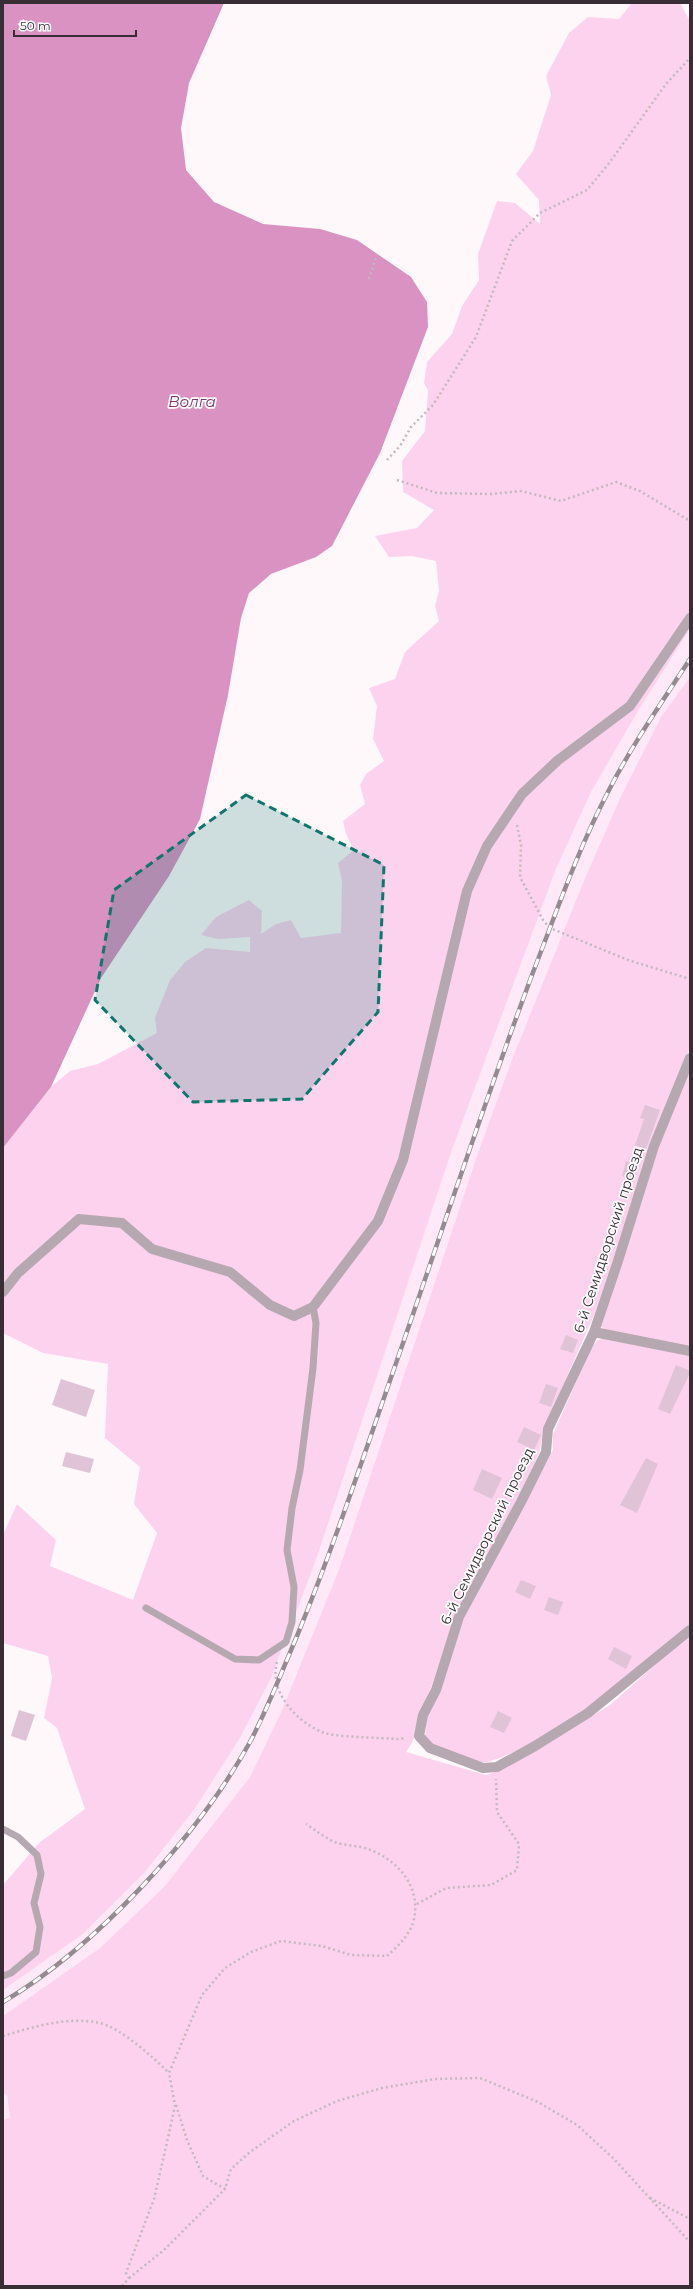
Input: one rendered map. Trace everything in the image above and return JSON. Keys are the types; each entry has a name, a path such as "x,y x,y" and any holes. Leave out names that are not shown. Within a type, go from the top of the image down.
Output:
{"street":[{"path":"3,1292 18,1273 79,1219 122,1223 152,1249 230,1272 270,1305 294,1316 313,1307 378,1221 403,1160 467,892 487,846 522,794 557,761 630,706 690,618"},
{"name":"6-й Семидворский проезд","path":"420,1736 423,1715 436,1690 459,1617 521,1502 546,1452 548,1429 594,1332 654,1146 690,1058"},
{"path":"594,1332 690,1351"},
{"path":"420,1736 430,1748 483,1768 497,1767 547,1739 588,1713 690,1630"}],"lane":[{"path":"146,1608 235,1659 259,1660 286,1642 292,1622 294,1587 287,1550 292,1508 300,1470 313,1368 316,1323 313,1307"},
{"path":"3,1829 18,1837 37,1855 41,1874 34,1902 40,1928 36,1952 11,1973 3,1976"}],"path":[{"path":"387,460 400,446 411,427 433,405 476,337 512,241 540,213 587,190 610,162 666,84 690,58"},
{"path":"369,279 378,254"},
{"path":"397,480 437,493 491,494 521,491 561,501 616,482 640,491 690,521"},
{"path":"516,820 521,845 520,877 543,920 550,928 628,960 690,979"},
{"path":"282,1645 276,1669 282,1698 292,1710 322,1733 398,1739 420,1736"},
{"path":"417,1904 446,1888 491,1885 517,1870 519,1844 497,1812 497,1767"},
{"path":"169,2073 202,1995 225,1968 250,1952 281,1941 322,1946 351,1955 387,1956 402,1942 409,1930 417,1904 411,1887 399,1867 369,1850 333,1841 306,1824"},
{"path":"3,2036 40,2024 75,2022 100,2023 152,2056 169,2073 186,2140 203,2176 225,2189"},
{"path":"122,2286 129,2278 164,2250 225,2189 231,2169 250,2152 294,2121 337,2101 382,2088 428,2080 480,2078 538,2102 577,2125 614,2159 690,2242"},
{"path":"129,2278 126,2272 154,2199 176,2104"},
{"path":"648,2196 690,2219"}],"highlighted area":[{"path":"246,795 384,865 378,1012 302,1099 193,1102 95,1000 114,890"}],"shaded area":[{"path":"632,3 680,3 690,21 690,629 638,711 591,792 556,869 452,1150 316,1560 271,1678 240,1738 194,1810 144,1873 83,1934 3,1990 3,1885 39,1843 85,1809 57,1728 44,1718 52,1678 48,1656 3,1643 3,1535 17,1504 56,1540 50,1566 133,1600 157,1533 134,1504 140,1467 105,1438 108,1364 43,1353 3,1333 3,1148 51,1087 70,1071 98,1064 157,1033 155,1018 170,980 185,962 206,948 250,952 250,937 218,939 201,935 216,917 249,900 262,911 261,934 276,924 291,920 301,938 341,933 342,881 338,863 354,850 346,834 343,821 365,804 360,785 366,774 384,761 373,739 377,706 369,688 395,679 405,652 439,621 435,606 439,591 436,561 412,556 389,557 375,536 417,528 434,510 403,492 402,461 425,431 428,390 424,383 427,362 452,334 462,306 479,280 478,254 497,201 515,203 540,224 539,200 516,174 533,151 551,95 546,76 569,33 588,17 619,19"},
{"path":"690,629 690,677 661,717 621,796 585,878 511,1062 479,1150 340,1567 282,1710 250,1777 164,1887 100,1948 3,2016 3,1990 83,1934 143,1873 194,1810 240,1738 271,1678 316,1560 452,1150 556,869 591,792 638,711"},
{"path":"690,677 690,1048 651,1143 614,1262 594,1315 544,1429 539,1453 518,1500 455,1616 431,1688 420,1713 413,1741 406,1752 486,1775 504,1769 610,1705 690,1634 690,2286 3,2286 3,2120 10,2118 7,2094 3,2095 3,2016 100,1948 164,1887 250,1777 282,1710 340,1567 479,1150 511,1062 585,878 621,796 661,717"},
{"path":"690,1063 690,1350 605,1331 600,1325 657,1147"},
{"path":"606,1338 690,1354 690,1624 586,1710 531,1744 500,1758 487,1762 477,1762 429,1743 425,1736 427,1714 439,1690 464,1618 553,1450 553,1434 592,1346 598,1340"},
{"path":"7,2094 10,2119 3,2120 3,2095"}],"water":[{"name":"Волга","path":"3,3 224,3 189,83 181,128 186,170 214,202 263,224 320,229 357,240 411,277 427,302 428,327 380,453 332,546 316,557 271,574 249,593 241,618 228,695 200,819 169,876 101,978 51,1087 3,1148"}],"building":[{"path":"645,1105 660,1110 646,1149 635,1145 644,1119 640,1118"},
{"path":"626,1161 639,1165 634,1180 622,1176"},
{"path":"566,1335 578,1340 573,1353 560,1349"},
{"path":"676,1365 690,1371 690,1373 670,1414 658,1409"},
{"path":"61,1379 95,1390 86,1417 52,1405"},
{"path":"546,1384 558,1388 551,1407 539,1403"},
{"path":"524,1427 541,1435 534,1450 517,1442"},
{"path":"66,1452 94,1459 90,1473 62,1466"},
{"path":"646,1458 658,1464 637,1513 620,1505"},
{"path":"482,1469 502,1478 492,1499 473,1490"},
{"path":"521,1580 536,1586 530,1599 515,1592"},
{"path":"549,1597 563,1602 558,1615 544,1610"},
{"path":"614,1647 632,1656 626,1669 608,1659"},
{"path":"19,1710 35,1715 26,1741 11,1736"},
{"path":"498,1711 512,1718 504,1733 490,1727"}],"railway":[{"path":"3,2002 38,1979 74,1951 142,1887 203,1815 250,1742 275,1689 325,1564 498,1067 568,881 587,835 618,773 690,659"}]}
